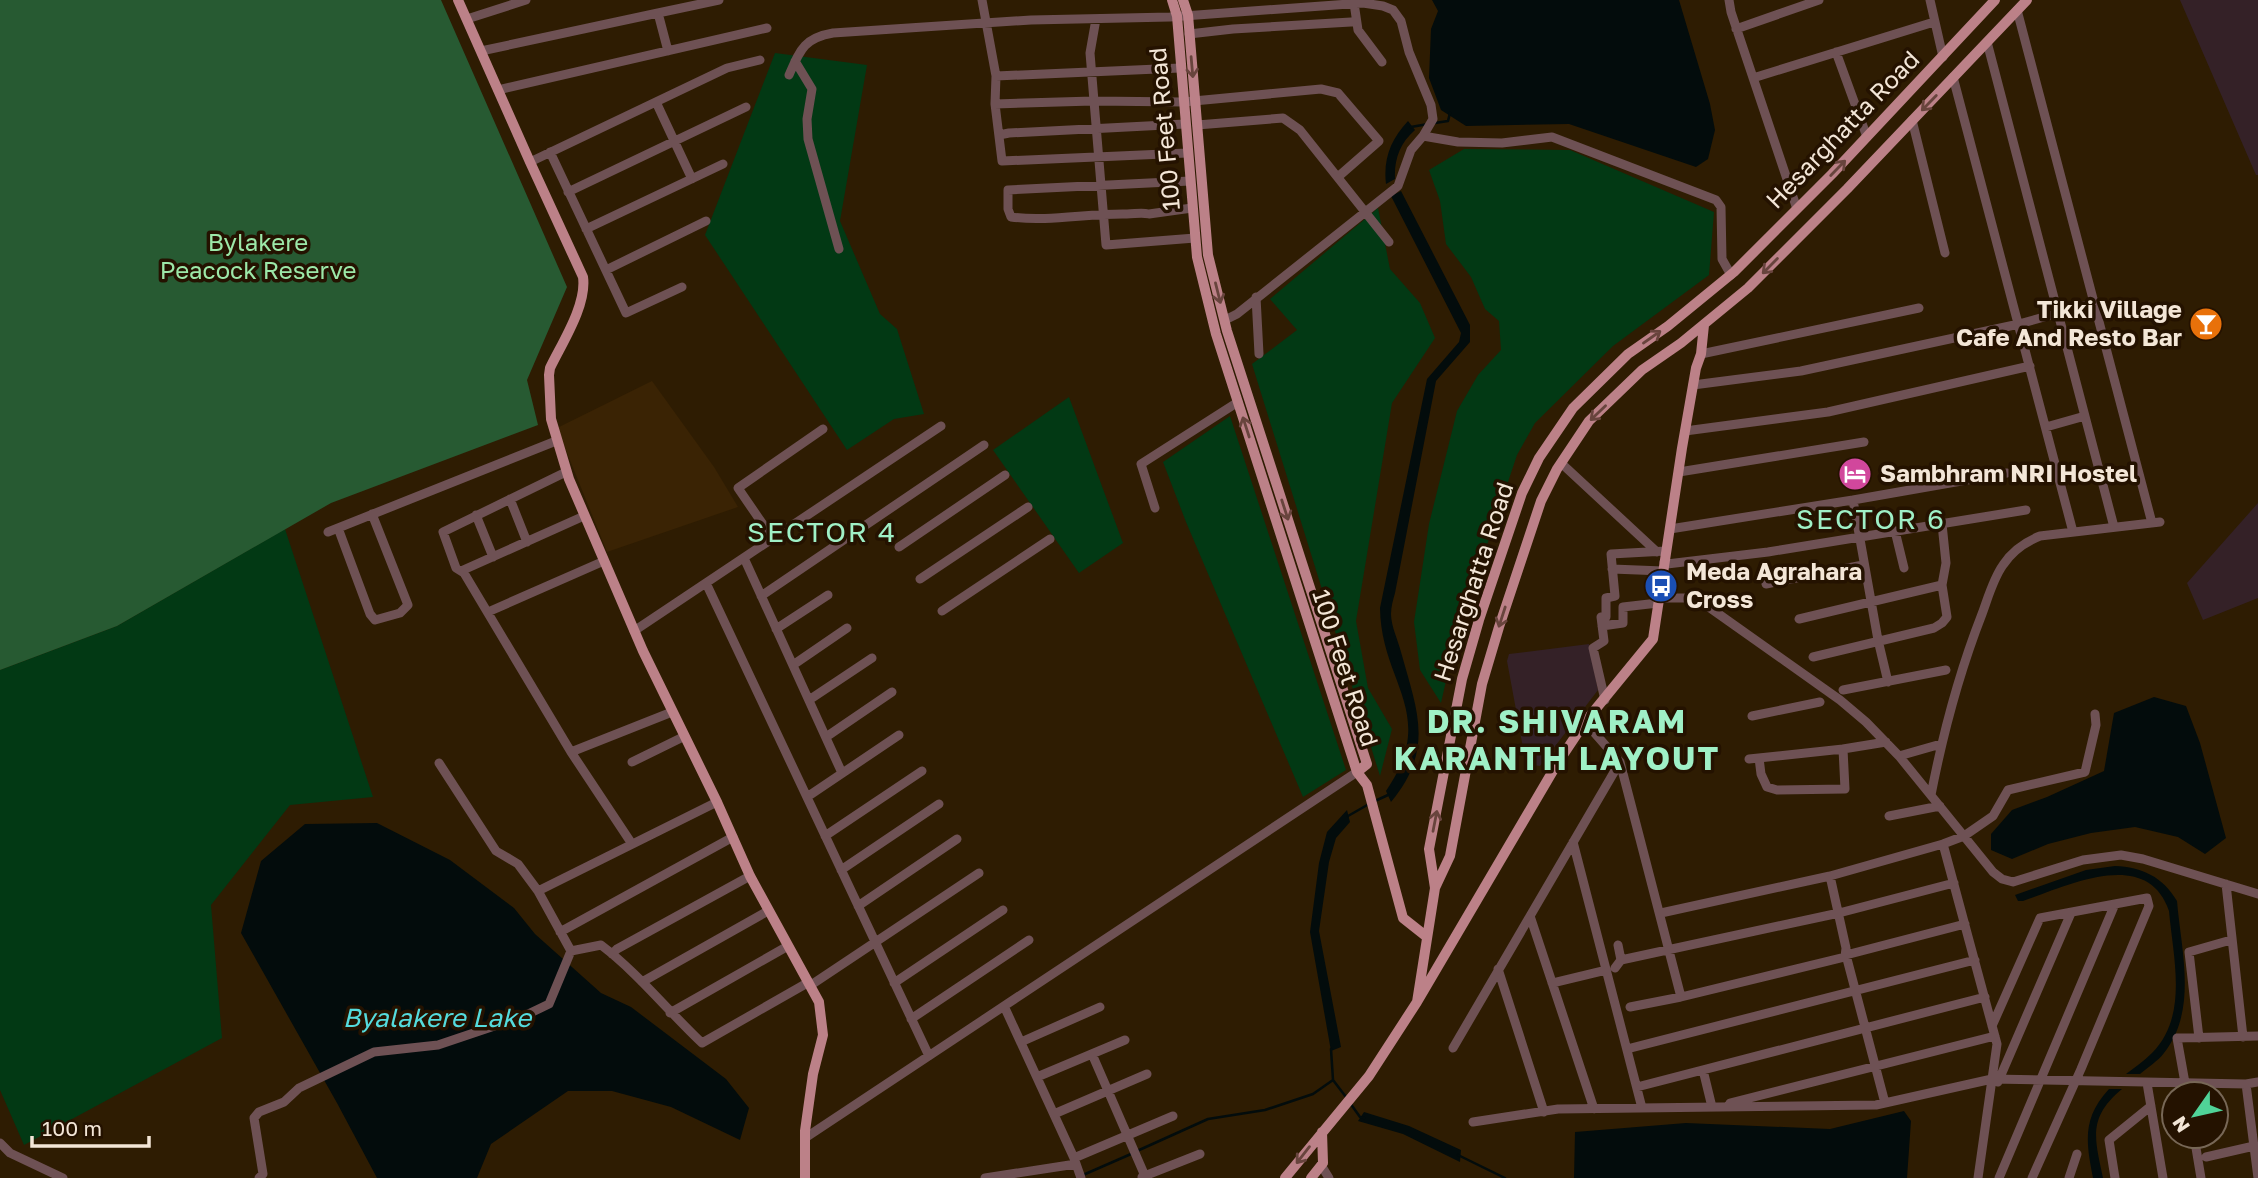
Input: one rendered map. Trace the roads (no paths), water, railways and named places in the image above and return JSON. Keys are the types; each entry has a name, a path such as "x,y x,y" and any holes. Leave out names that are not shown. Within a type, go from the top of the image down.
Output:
{"main road":[{"path":"458,0 581,270 584,284 581,303 550,368 551,419 566,471 634,631 683,737 717,802 750,876 819,1002 822,1035 813,1074 805,1138 805,1178"},
{"name":"100 Feet Road","path":"1172,0 1182,15 1189,34 1191,125 1208,255 1225,320 1367,764 1357,772 1216,334 1197,257 1187,153 1191,125"},
{"name":"100 Feet Road","path":"1183,0 1180,68 1189,101"},
{"name":"Hesarghatta Road","path":"1435,888 1429,849 1462,679 1522,493 1539,458 1573,408 1628,354 1668,326 1731,275 1867,137 1995,0"},
{"name":"Hesarghatta Road","path":"1435,888 1450,856 1482,684 1499,627 1541,501 1589,422 1642,370 1748,288 2027,0"},
{"path":"1285,1178 1369,1076 1417,1002 1557,764 1585,722 1653,639 1663,559 1693,385 1701,354 1703,324"},
{"path":"1357,772 1367,785 1403,918 1427,937"},
{"path":"1417,1002 1435,888"},
{"path":"1311,1178 1323,1163 1322,1132"}],"street":[{"path":"467,19 526,0"},
{"path":"481,51 719,0"},
{"path":"982,0 996,76 995,104 1002,161 1187,153"},
{"path":"1729,0 1736,29 1797,209"},
{"path":"1736,29 1819,0"},
{"path":"1930,0 1943,57"},
{"path":"1354,3 1358,30 1382,62"},
{"path":"789,75 802,47 812,40 833,33 1354,3 1393,10 1401,21 1409,52 1431,105 1433,119 1411,150 1398,186 1237,314 1225,320"},
{"path":"1931,795 1941,744 1964,659 2000,570 2016,550 2040,536 2156,523 2094,303 2017,10"},
{"path":"658,13 668,51"},
{"path":"1096,19 1090,48 1091,71 1106,245 1195,237"},
{"path":"1189,34 1351,22"},
{"path":"1753,78 1934,22"},
{"path":"498,90 767,28"},
{"path":"1987,42 2114,527"},
{"path":"1836,52 1867,137"},
{"path":"530,162 727,68 760,60"},
{"path":"795,61 812,89 807,119 808,138 839,249"},
{"path":"996,76 1180,68"},
{"path":"1953,78 2073,532"},
{"path":"995,104 1093,100 1189,101 1321,89 1338,93 1379,141 1339,176"},
{"path":"656,102 692,179"},
{"path":"568,192 746,107"},
{"path":"999,135 1283,118 1300,130 1389,242"},
{"path":"1912,120 1945,253"},
{"path":"1423,136 1458,142 1502,143 1552,137 1716,200 1721,207 1722,259 1731,275"},
{"path":"550,152 626,313 682,287"},
{"path":"586,229 723,164"},
{"path":"1190,181 1008,190 1008,209 1011,217 1026,219 1142,212 1149,214 1192,208"},
{"path":"606,270 706,221"},
{"path":"1256,297 1259,354"},
{"path":"1693,385 1801,371 2019,324 2094,303"},
{"path":"1701,354 1919,308"},
{"path":"1685,431 1828,412 2029,366"},
{"path":"1155,508 1141,464 1238,402"},
{"path":"2046,427 2085,416"},
{"path":"634,631 941,426"},
{"path":"773,539 738,488 823,429"},
{"path":"328,532 556,441"},
{"path":"1679,472 1864,442"},
{"path":"761,596 984,445"},
{"path":"1562,463 1667,564 1724,558 2026,510"},
{"path":"566,471 443,532 456,568 461,571 488,612 571,752 632,844"},
{"path":"1670,529 2007,473"},
{"path":"899,547 1005,475"},
{"path":"510,499 527,542"},
{"path":"1853,500 1863,565 1888,682"},
{"path":"920,579 1028,507"},
{"path":"338,528 370,614 375,620 400,613 408,605 372,514"},
{"path":"476,515 493,557"},
{"path":"461,571 584,516"},
{"path":"1814,657 1942,624 1947,617 1942,585 1946,563 1942,524"},
{"path":"1895,531 1903,568"},
{"path":"942,611 1050,539"},
{"path":"1605,700 1593,648 1604,641 1601,617 1606,617 1606,598 1615,596 1611,554 1663,559"},
{"path":"744,558 842,773"},
{"path":"1612,569 1663,559"},
{"path":"488,612 604,561"},
{"path":"1766,584 1863,565"},
{"path":"706,583 929,1056"},
{"path":"1799,619 1942,585"},
{"path":"776,629 828,595"},
{"path":"1602,626 1623,623 1623,607 1659,600 1696,598 1840,700 1886,742 1996,875 2009,882 2091,858 2121,855 2143,859 2258,894"},
{"path":"793,665 847,628"},
{"path":"809,700 872,658"},
{"path":"1843,690 1946,670"},
{"path":"826,737 892,692"},
{"path":"1752,716 1820,702"},
{"path":"571,752 672,712"},
{"path":"1661,913 1830,876 1964,836 1993,816 2008,790 2085,772 2096,725 2095,714"},
{"path":"1585,722 1620,762 1681,997"},
{"path":"807,797 899,735"},
{"path":"632,762 683,737"},
{"path":"1843,749 1846,794 1777,790 1767,787 1754,758 1886,742"},
{"path":"1899,756 1941,744"},
{"path":"1453,1048 1620,762"},
{"path":"439,763 496,852 518,864 538,891 571,951"},
{"path":"825,835 922,771"},
{"path":"805,1138 1357,772"},
{"path":"538,891 717,802"},
{"path":"841,870 939,804"},
{"path":"1889,816 1940,806"},
{"path":"560,932 733,836"},
{"path":"858,906 957,839"},
{"path":"1573,842 1614,966 1627,1049 1642,1108"},
{"path":"1943,844 1997,1044 1978,1178"},
{"path":"571,951 601,945 702,1043 810,984 979,873"},
{"path":"612,954 750,876"},
{"path":"1830,876 1846,955 1885,1103"},
{"path":"1552,984 1670,948 1839,912 1954,883"},
{"path":"2226,884 2243,1037"},
{"path":"1994,1031 2040,918 2147,898 2149,906 2032,1178"},
{"path":"1999,1178 2115,904"},
{"path":"894,983 1003,910"},
{"path":"642,982 768,911"},
{"path":"1989,1103 2071,913"},
{"path":"1530,916 1594,1109"},
{"path":"1630,1007 1820,964 1965,923"},
{"path":"911,1019 1029,940"},
{"path":"2199,1038 2189,952 2231,940"},
{"path":"1614,966 1618,945"},
{"path":"670,1013 788,947"},
{"path":"259,1178 263,1174 254,1118 258,1112 284,1102 299,1088 374,1052 438,1045 524,1016 549,1004 571,951"},
{"path":"1627,1049 1975,960"},
{"path":"1498,969 1544,1112"},
{"path":"1637,1087 1984,998"},
{"path":"1004,1006 1081,1178"},
{"path":"1021,1042 1100,1007"},
{"path":"1713,1107 1875,1066 1994,1031"},
{"path":"2184,1080 2177,1038 2258,1036"},
{"path":"1037,1077 1125,1040"},
{"path":"1092,1054 1143,1177 1200,1154"},
{"path":"1703,1070 1713,1107"},
{"path":"1054,1114 1147,1074"},
{"path":"1474,1122 1558,1109 1876,1105 1992,1079 2160,1083"},
{"path":"2230,1084 2258,1082"},
{"path":"2147,1083 2163,1178"},
{"path":"2246,1084 2258,1178"},
{"path":"2115,1178 2109,1140 2151,1106"},
{"path":"985,1178 1036,1174 1075,1161 1174,1116"},
{"path":"0,1143 10,1153 63,1178"},
{"path":"2206,1157 2254,1146"},
{"path":"2196,1150 2201,1178"},
{"path":"2069,1178 2077,1154"},
{"path":"1321,1165 1329,1178"}],"water":[{"path":"1432,0 1679,0 1710,104 1715,130 1708,159 1696,167 1569,124 1466,126 1441,110 1429,78 1431,29 1438,11"},
{"path":"1408,121 1415,130 1405,140 1399,152 1395,179 1386,184 1386,166 1390,150"},
{"path":"1401,191 1470,325 1470,342 1436,381 1392,606 1392,623 1416,711 1418,747 1405,783 1391,802 1386,791 1401,764 1408,740 1408,719 1389,658 1380,608 1427,379 1459,342 1461,333 1391,196"},
{"path":"2154,697 2186,706 2200,743 2226,838 2205,854 2178,837 2135,827 2091,833 2048,844 2012,859 1991,850 1991,834 2012,810 2104,771 2114,713"},
{"path":"1347,810 1350,822 1336,838 1329,862 1319,931 1341,1047 1331,1051 1310,932 1319,863 1327,832"},
{"name":"Byalakere Lake","path":"377,823 450,860 514,908 535,934 601,993 631,1007 726,1079 749,1108 740,1140 671,1107 612,1091 568,1091 491,1144 477,1178 377,1178 241,933 261,861 305,824"},
{"path":"2115,866 2151,875 2165,886 2177,901 2184,959 2181,1018 2164,1053 2140,1074 2126,1074 2149,1056 2164,1038 2175,1004 2175,966 2169,911 2158,891 2143,880 2125,875 2083,880 2023,901 2018,901 2015,895 2086,870"},
{"path":"2109,1089 2122,1089 2103,1110 2098,1120 2096,1140 2103,1178 2093,1178 2088,1131 2094,1110"},
{"path":"1904,1111 1911,1121 1907,1178 1574,1178 1575,1132 1686,1123 1830,1129"},
{"path":"1364,1112 1409,1126 1461,1150 1460,1162 1403,1134 1358,1121"}],"waterway":[{"path":"1435,123 1448,121 1450,113"},
{"path":"1411,127 1428,124"},
{"path":"1375,801 1388,795"},
{"path":"1348,816 1369,804"},
{"path":"1331,1049 1333,1080 1346,1097"},
{"path":"1137,1151 1208,1119 1265,1110 1313,1094 1333,1080"},
{"path":"1350,1103 1360,1117 1364,1118"},
{"path":"1083,1175 1131,1154"},
{"path":"1458,1155 1505,1178"}],"place":[{"name":"Tikki Village Cafe And Resto Bar","path":"2206,324"},
{"name":"Sambhram NRI Hostel","path":"1855,474"},
{"name":"Meda Agrahara Cross","path":"1661,586"}],"district":[{"name":"SECTOR 6","path":"1871,519"},
{"name":"SECTOR 4","path":"822,532"},
{"name":"DR. SHIVARAM KARANTH LAYOUT","path":"1557,740"}],"park label":[{"name":"Bylakere Peacock Reserve","path":"258,257"}]}
